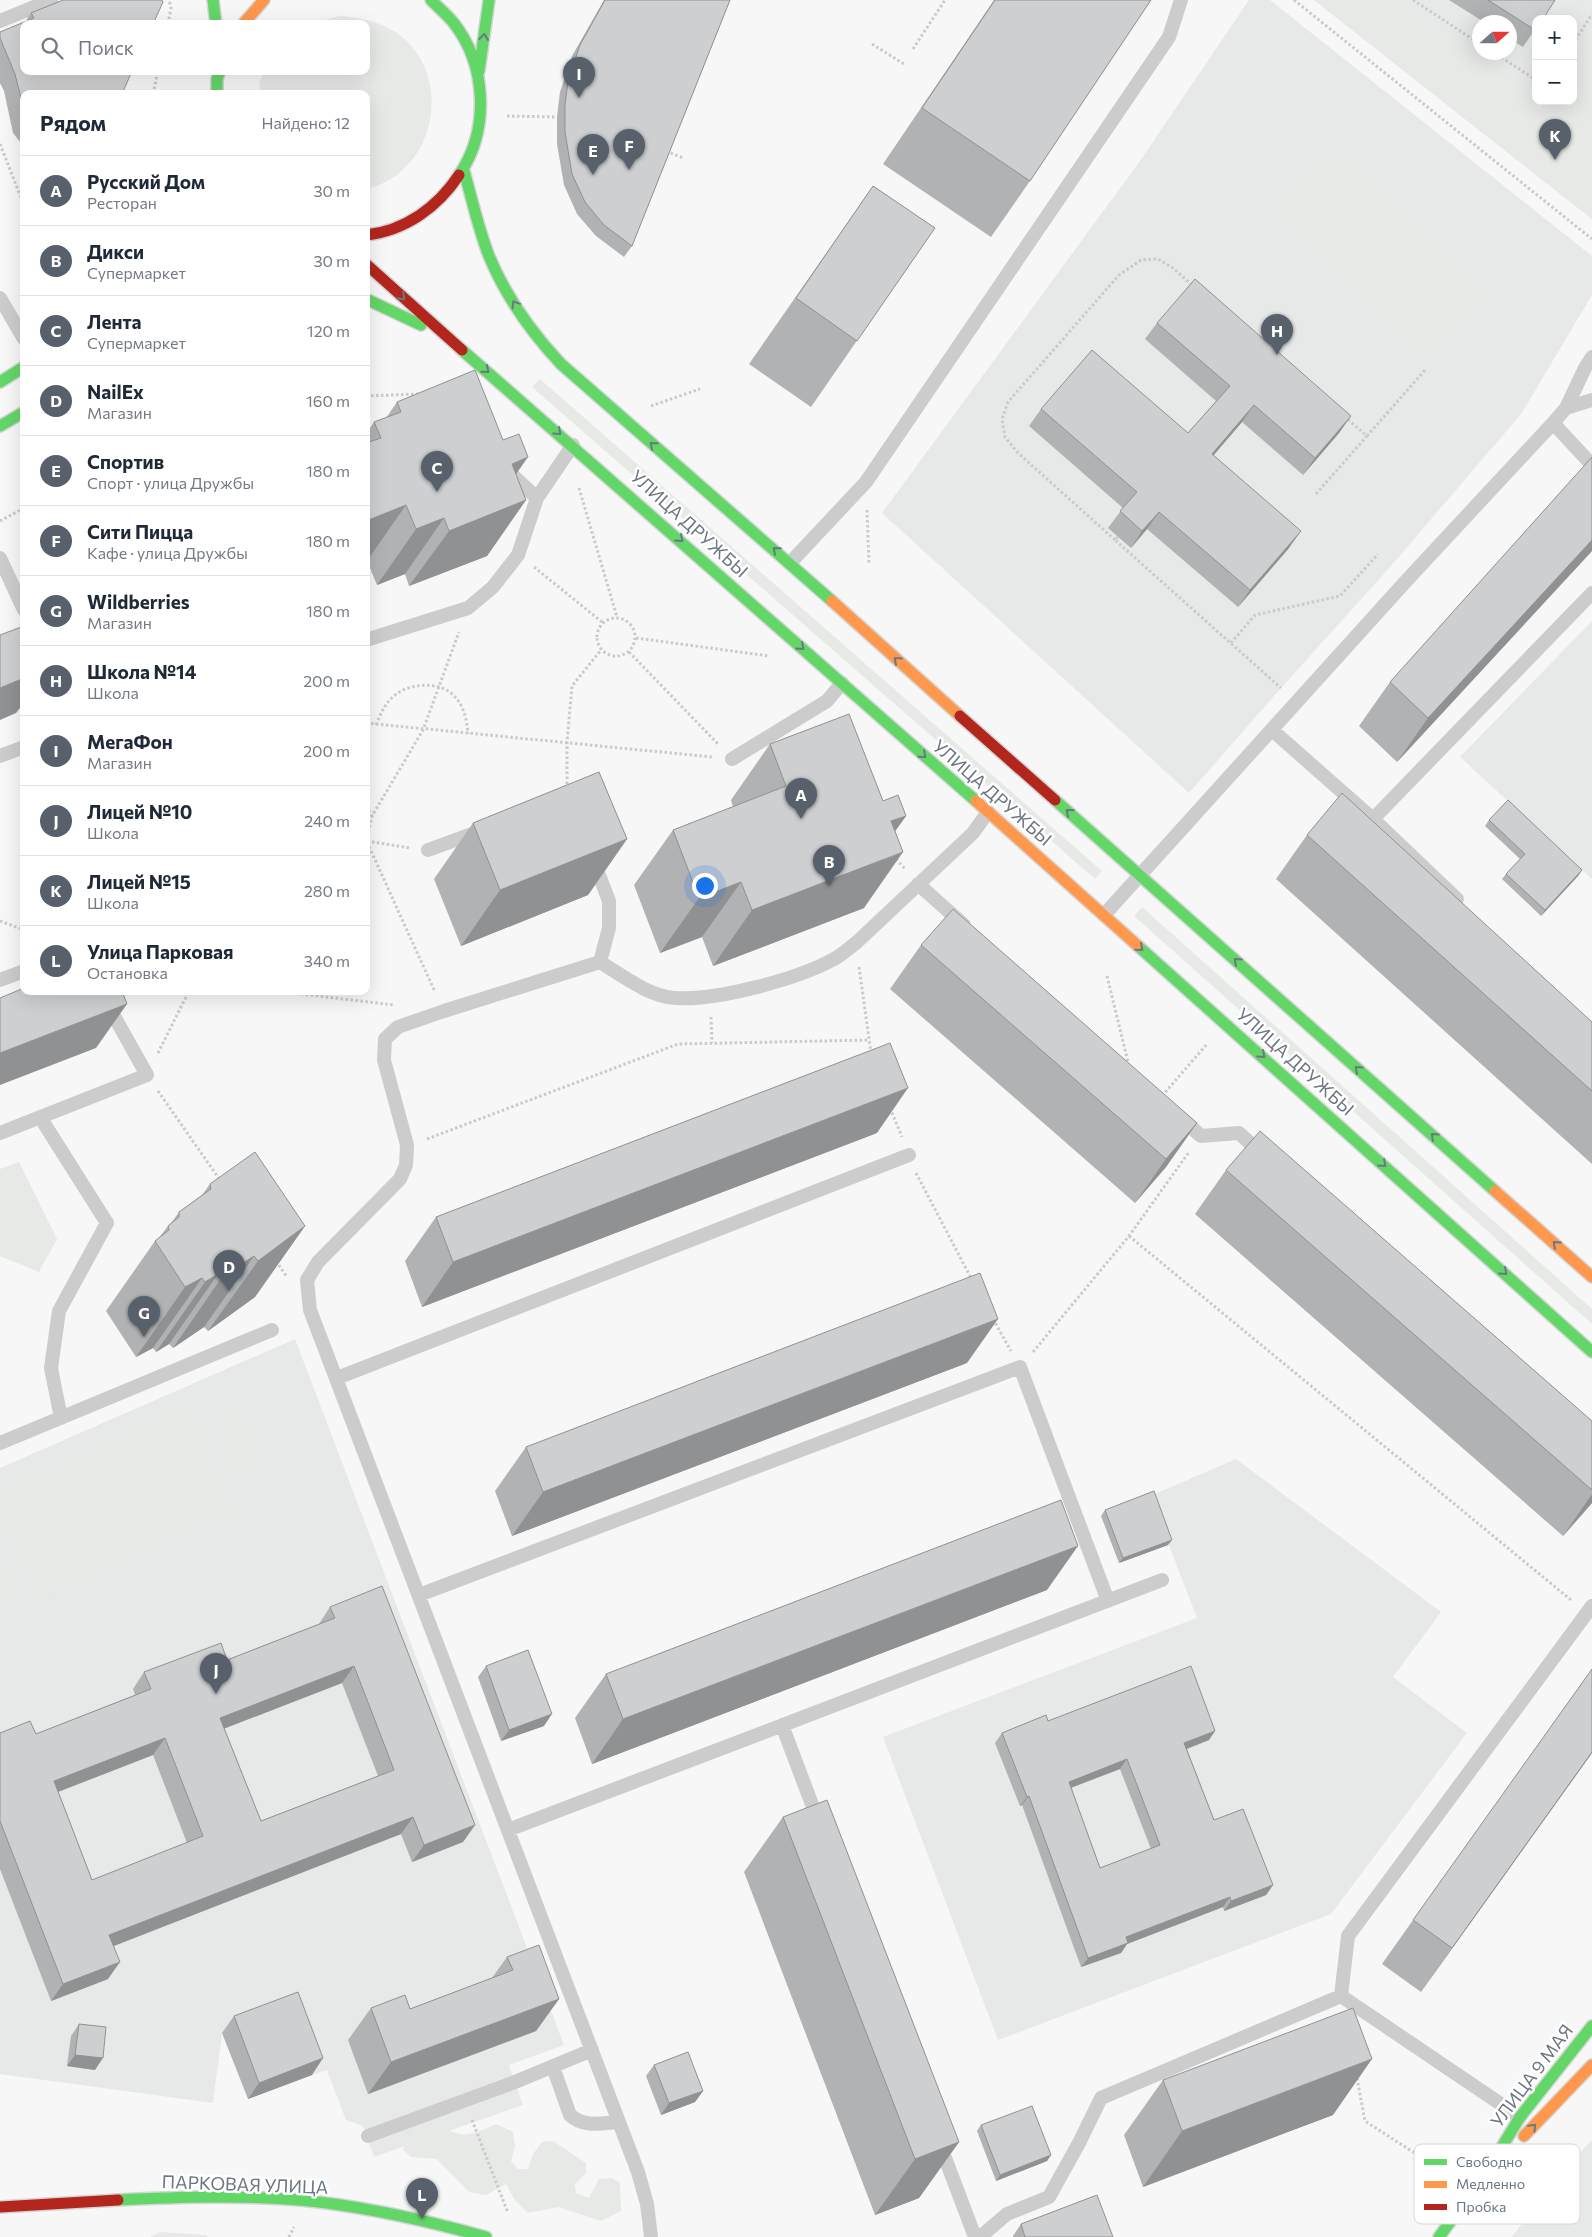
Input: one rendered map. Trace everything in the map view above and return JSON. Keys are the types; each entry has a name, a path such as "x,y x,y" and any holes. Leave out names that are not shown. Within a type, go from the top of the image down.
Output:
{"main road":[{"path":"213,0 216,20"},
{"path":"246,20 264,0"},
{"path":"431,0 445,11 466,41 479,75"},
{"path":"370,235 375,235 410,222 441,200 464,171 477,141 482,108 479,75 488,0"},
{"path":"217,90 218,75"},
{"name":"УЛИЦА ДРУЖБЫ","path":"464,171 494,266 515,307 542,344 593,393 790,563 1592,1277"},
{"name":"УЛИЦА ДРУЖБЫ","path":"370,268 1226,1023 1592,1352"},
{"path":"370,301 451,340"},
{"path":"0,382 20,370"},
{"path":"0,426 20,414"},
{"name":"УЛИЦА 9 МАЯ","path":"1504,2144 1520,2117 1592,2026"},
{"name":"УЛИЦА 9 МАЯ","path":"1514,2144 1592,2065"},
{"name":"ПАРКОВАЯ УЛИЦА","path":"0,2207 177,2197 300,2200 422,2219 486,2237"},
{"name":"УЛИЦА 9 МАЯ","path":"1440,2237 1449,2224"}],"lane":[{"path":"0,21 51,0"},
{"path":"790,563 866,482 1169,37 1181,0"},
{"path":"0,298 20,332"},
{"path":"1104,915 1407,580 1553,423 1566,408 1584,368 1592,357"},
{"path":"1566,408 1592,400"},
{"path":"1553,423 1592,465"},
{"path":"370,639 468,608 493,586 518,554 537,498 573,445"},
{"path":"494,459 537,498"},
{"path":"0,558 20,601"},
{"path":"1373,818 1592,593"},
{"path":"732,759 827,702 842,683"},
{"path":"1272,730 1373,818 1471,912"},
{"path":"0,756 20,749"},
{"path":"651,2237 647,2204 638,2172 310,1310 307,1280 314,1268 400,1179 406,1165 407,1145 384,1060 385,1039 398,1027 600,962 644,989 675,998 711,996 754,988 815,968 836,958 856,943 973,833 988,812"},
{"path":"428,850 493,825"},
{"path":"588,849 609,901 609,928 600,962"},
{"path":"918,884 976,936"},
{"path":"0,980 20,972"},
{"path":"0,1133 147,1075 102,995"},
{"path":"1159,1098 1201,1136 1239,1133 1276,1166"},
{"path":"40,1117 107,1223 59,1311 51,1368 61,1418"},
{"path":"337,1378 909,1155"},
{"path":"0,1443 272,1330"},
{"path":"419,1595 1020,1367 1108,1601"},
{"path":"508,1830 1162,1580"},
{"path":"1341,1996 1348,1936 1589,1609"},
{"path":"782,1725 824,1837"},
{"path":"1341,1996 1520,2117"},
{"path":"980,2237 1007,2214 1049,2197 1101,2098 1341,1996"},
{"path":"368,2136 465,2101 592,2050"},
{"path":"553,2067 570,2116 576,2121 587,2124 619,2122"},
{"path":"932,2125 974,2237"}],"path":[{"path":"169,0 171,8 169,20"},
{"path":"913,49 945,0"},
{"path":"1294,0 1592,239"},
{"path":"1413,0 1419,2 1472,38"},
{"path":"1577,38 1592,14"},
{"path":"872,44 904,64"},
{"path":"1505,60 1532,77"},
{"path":"154,90 157,75"},
{"path":"504,116 557,117"},
{"path":"0,144 20,195"},
{"path":"666,151 684,158"},
{"path":"1196,288 1173,268 1158,259 1141,260 1119,275 1008,402 1002,419 1005,437 1018,453 1117,539 1297,702"},
{"path":"1316,494 1425,370"},
{"path":"650,407 700,389"},
{"path":"370,396 423,394"},
{"path":"1338,410 1367,436"},
{"path":"866,482 869,564"},
{"path":"578,486 617,616 630,623 636,638 629,652 615,657 601,650 596,636 602,622 617,616"},
{"path":"0,521 20,510"},
{"path":"518,554 602,622"},
{"path":"1231,643 1255,614 1340,596 1378,554"},
{"path":"370,825 372,816 423,730 468,608"},
{"path":"636,638 778,657"},
{"path":"567,797 567,742 572,686 601,650"},
{"path":"629,652 732,759"},
{"path":"376,725 384,707 396,694 412,687 427,685 439,687 453,694 462,706 468,720 468,734"},
{"path":"370,724 732,759"},
{"path":"370,843 428,850"},
{"path":"370,851 444,1011"},
{"path":"892,854 918,884"},
{"path":"0,921 20,928"},
{"path":"1107,976 1131,1073"},
{"path":"187,995 147,1075 225,1188"},
{"path":"310,995 394,1005"},
{"path":"711,996 712,1043"},
{"path":"1159,1098 1226,1023"},
{"path":"407,1145 436,1137 678,1044 869,1040"},
{"path":"1020,1367 1129,1236 1201,1136"},
{"path":"1129,1236 1589,1609"},
{"path":"270,1253 310,1310"},
{"path":"1356,2073 1365,2121 1414,2152"},
{"path":"465,2101 508,2213"},
{"path":"289,2237 296,2224"}],"shaded area":[{"path":"1249,0 1270,0 1592,256 1592,295 1521,414 1391,566 1189,793 882,513 1140,161"},
{"path":"1314,0 1592,0 1592,219"},
{"path":"1314,0 1397,0 1472,49 1472,60 1489,60 1532,88 1532,105 1577,105 1577,53 1592,30 1592,219"},
{"path":"340,16 364,20 325,20"},
{"path":"370,21 373,22 392,30 412,47 425,69 431,93 430,118 423,142 410,163 391,179 370,187 370,90 259,90 262,75 370,75"},
{"path":"1331,145 1491,291 1428,360 1268,215"},
{"path":"540,379 1102,871 1095,879 532,387"},
{"path":"1592,621 1592,879 1460,757"},
{"path":"1142,907 1592,1309 1592,1324 1134,916"},
{"path":"19,1162 57,1239 39,1272 0,1256 0,1169"},
{"path":"295,1339 564,2045 509,2065 523,2105 374,2157 363,2126 346,2120 327,2070 312,2075 222,2033 213,2103 0,2074 0,1468"},
{"path":"192,1403 239,1514 35,1602 0,1522 0,1486"},
{"path":"243,1405 270,1468 235,1483 208,1419"},
{"path":"1236,1459 1441,1612 1393,1677 1467,1733 1331,1914 998,2040 883,1737 1197,1618 1150,1496"},
{"path":"0,1548 23,1601 0,1611"},
{"path":"431,2123 463,2134 477,2132 496,2124 513,2132 515,2147 511,2161 518,2169 528,2169 533,2154 542,2142 553,2141 586,2163 586,2173 575,2184 576,2193 589,2198 599,2179 612,2178 620,2183 621,2211 601,2221 558,2207 528,2213 514,2199 506,2184 486,2195 469,2192 437,2159 411,2157 403,2150 412,2125"},
{"path":"1592,2140 1592,2237 1512,2237 1522,2224 1580,2224 1580,2153"},
{"path":"160,2232 206,2235 208,2237 150,2237"}],"building":[{"path":"63,0 162,0 163,2 155,20 29,20 34,18 31,13"},
{"path":"605,0 730,0 632,246 604,225 585,202 572,174 565,132 565,105 568,81 580,45"},
{"path":"995,0 1151,0 1030,181 922,108"},
{"path":"1488,0 1555,0 1546,15 1532,15 1532,28 1517,19 1517,15 1512,15"},
{"path":"20,24 20,75 130,75 124,90 20,90 20,94 15,74 0,38 0,32"},
{"path":"873,186 935,228 857,341 796,298"},
{"path":"1195,279 1351,416 1315,458 1254,405 1212,454 1301,531 1250,590 1159,512 1142,531 1120,511 1137,492 1041,409 1092,350 1188,433 1230,386 1157,323"},
{"path":"475,370 503,440 519,434 528,457 512,464 526,500 449,531 444,518 416,529 406,505 370,519 370,442 381,438 374,422 401,412 397,402"},
{"path":"1592,457 1592,540 1428,718 1390,682"},
{"path":"20,628 20,680 0,688 0,635"},
{"path":"849,714 883,801 898,795 906,816 891,821 903,852 752,910 741,882 699,898 673,830 786,786 770,744"},
{"path":"599,772 627,839 500,890 473,823"},
{"path":"1342,793 1592,1022 1592,1091 1307,835"},
{"path":"1508,800 1582,870 1545,910 1506,874 1525,854 1489,820"},
{"path":"953,909 1197,1123 1166,1159 921,945"},
{"path":"20,990 20,995 124,995 127,1004 0,1053 0,998"},
{"path":"890,1043 908,1088 453,1262 436,1217"},
{"path":"1260,1131 1592,1421 1592,1490 1226,1170"},
{"path":"255,1152 305,1226 258,1261 254,1256 222,1277 218,1274 205,1282 202,1278 185,1287 155,1241 169,1230 168,1226 179,1217 179,1212 211,1189 210,1184"},
{"path":"980,1273 998,1319 543,1492 526,1447"},
{"path":"1154,1491 1172,1540 1123,1558 1105,1510"},
{"path":"1061,1500 1078,1546 623,1719 606,1674"},
{"path":"382,1586 475,1825 424,1845 413,1817 109,1935 120,1962 63,1984 0,1821 0,1733 30,1721 36,1734 151,1689 144,1672 221,1643 227,1660 335,1618 330,1607","holes":["354,1666 394,1770 261,1821 220,1718","165,1738 203,1836 92,1880 54,1781"]},
{"path":"528,1650 552,1714 509,1730 486,1666"},
{"path":"1191,1666 1215,1731 1184,1743 1214,1820 1243,1809 1273,1885 1231,1901 1230,1897 1126,1937 1128,1943 1088,1958 1029,1796 1027,1797 1002,1733 1046,1715 1048,1721","holes":["1127,1759 1160,1845 1100,1868 1069,1782"]},
{"path":"1592,1669 1592,1752 1452,1948 1413,1920"},
{"path":"827,1800 959,2142 915,2159 783,1817"},
{"path":"539,1945 559,1999 391,2062 371,2008 405,1995 410,2009 513,1970 507,1957"},
{"path":"298,1992 323,2058 259,2083 234,2016"},
{"path":"1353,2008 1372,2059 1182,2131 1163,2080"},
{"path":"79,2024 106,2027 103,2058 75,2055"},
{"path":"688,2052 703,2091 669,2103 654,2065"},
{"path":"1032,2106 1051,2155 1000,2175 981,2125"},
{"path":"1097,2195 1113,2237 1025,2237 1021,2224"}],"traffic: fast":[{"path":"213,0 216,20"},
{"path":"431,0 453,22 464,39 473,58 478,77 480,118 476,138 469,157 459,175"},
{"path":"479,71 489,0"},
{"path":"217,90 218,75"},
{"path":"464,171 489,256 503,286 520,313 550,352 561,364 832,601"},
{"path":"370,301 421,325"},
{"path":"462,350 976,801"},
{"path":"0,382 20,370"},
{"path":"0,426 20,414"},
{"path":"1055,800 1495,1191"},
{"path":"1138,946 1592,1352"},
{"path":"1504,2144 1520,2117 1592,2026"},
{"path":"118,2200 209,2197 255,2197 300,2200 394,2214 486,2237"},
{"path":"1439,2237 1449,2224"}],"traffic: slow":[{"path":"246,20 264,0"},
{"path":"832,601 960,716"},
{"path":"976,801 1138,946"},
{"path":"1495,1191 1592,1277"},
{"path":"1524,2136 1592,2065"}],"traffic: jam":[{"path":"370,234 394,228 419,216 451,187 459,175"},
{"path":"370,268 462,350"},
{"path":"960,716 1055,800"},
{"path":"0,2207 118,2200"}],"place":[{"name":"МегаФон","path":"579,98"},
{"name":"Лицей №15","path":"1555,160"},
{"name":"Сити Пицца","path":"629,170"},
{"name":"Спортив","path":"593,175"},
{"name":"Школа №14","path":"1277,355"},
{"name":"Лента","path":"437,492"},
{"name":"Русский Дом","path":"801,819"},
{"name":"Дикси","path":"829,886"},
{"name":"NailEx","path":"229,1291"},
{"name":"Wildberries","path":"144,1337"},
{"name":"Лицей №10","path":"216,1694"},
{"name":"Улица Парковая","path":"422,2219"}]}
